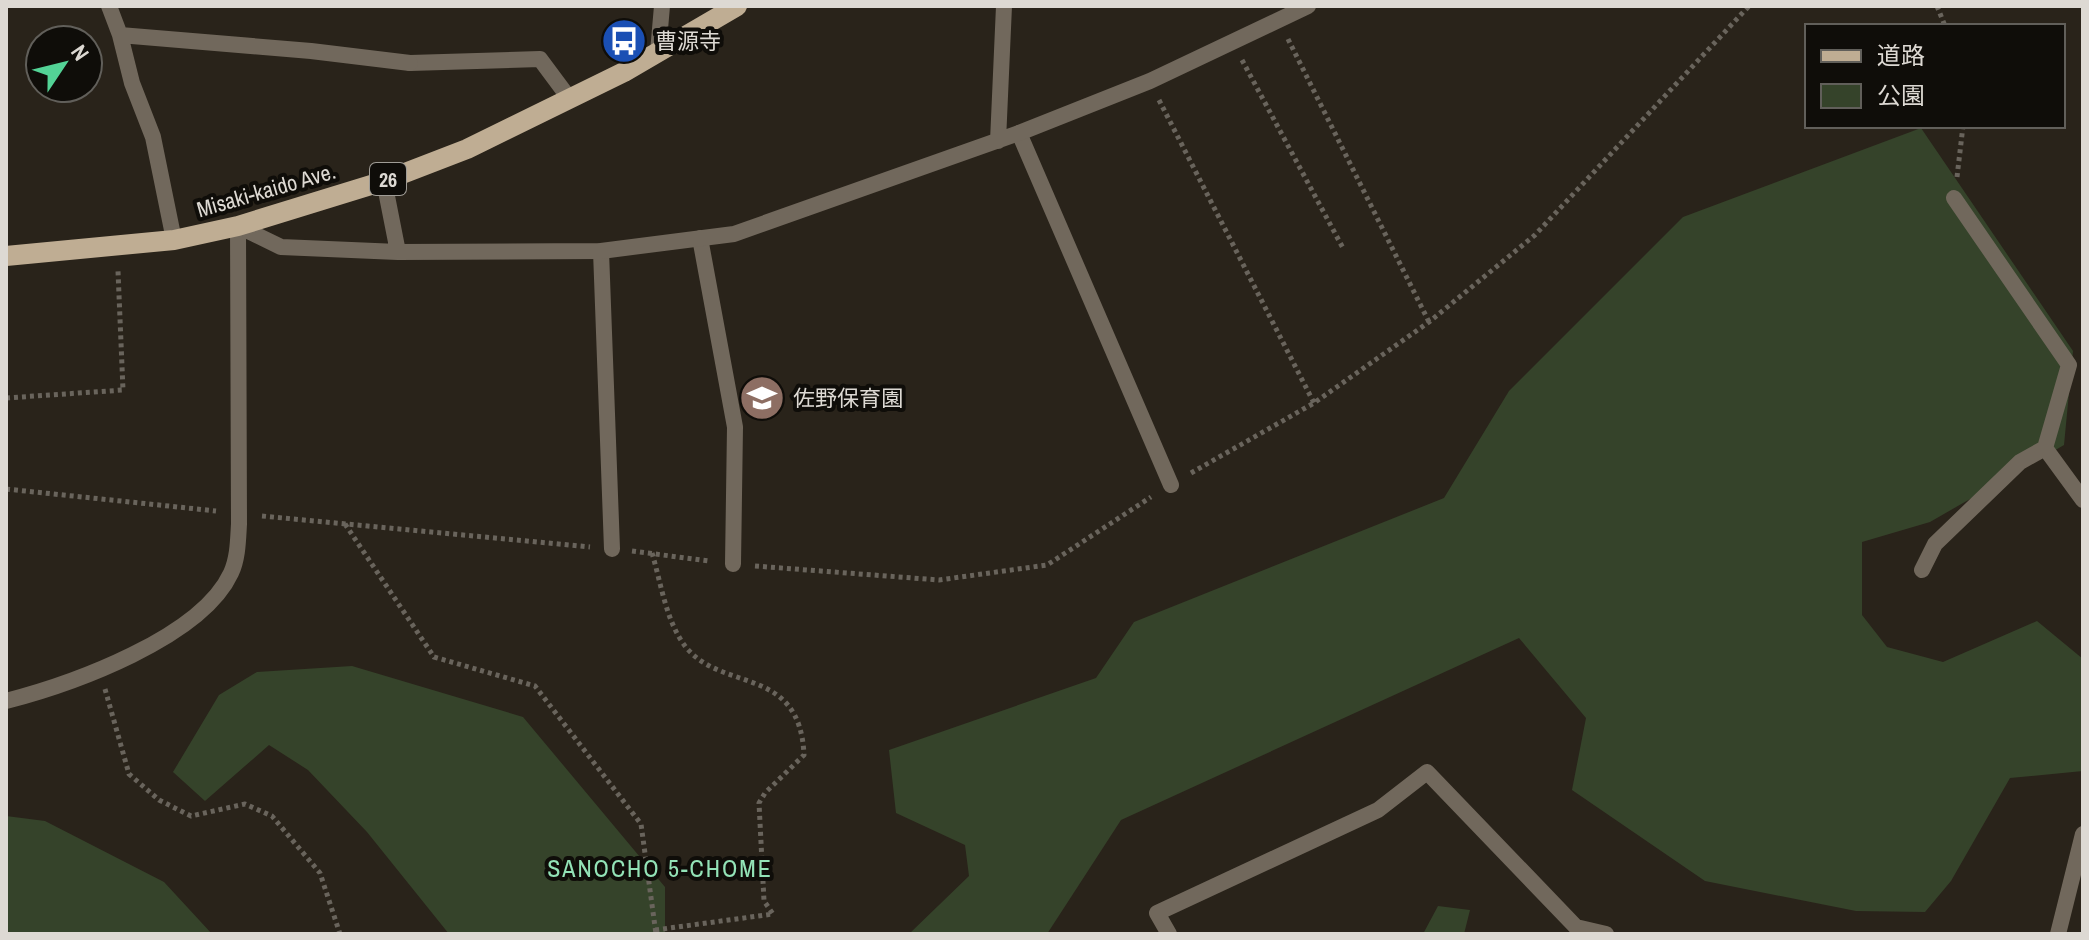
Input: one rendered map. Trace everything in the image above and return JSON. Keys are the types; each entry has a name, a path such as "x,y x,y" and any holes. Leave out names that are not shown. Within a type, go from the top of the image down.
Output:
{"main road":[{"name":"Misaki-kaido Ave.","path":"6,256 174,240 238,226 384,181 467,149 624,72 737,6"}],"street":[{"path":"109,6 132,83 153,137 174,240"},
{"path":"658,52 662,6"},
{"path":"998,141 1004,6"},
{"path":"6,701 44,691 157,642 213,599 236,562 239,524 238,226 281,247 398,252 601,251 734,234 998,141 1150,81 1308,6"},
{"path":"120,35 311,51 410,63 540,59 569,98"},
{"path":"1019,133 1171,485"},
{"path":"384,181 398,252"},
{"path":"1922,570 1935,544 2020,462 2045,448 2069,365 1954,198"},
{"path":"700,238 735,427 733,564"},
{"path":"601,251 612,549"},
{"path":"2045,448 2083,500"},
{"path":"1169,934 1157,913 1378,810 1427,772 1575,930 1606,934"},
{"path":"2058,934 2083,834"}],"path":[{"path":"6,489 652,553 733,564 939,580 1047,565 1171,485 1314,403 1429,322 1535,235 1749,6"},
{"path":"1278,20 1429,322"},
{"path":"1233,42 1344,250"},
{"path":"1150,81 1314,403"},
{"path":"1954,198 1963,128"},
{"path":"6,398 123,390 117,246"},
{"path":"344,524 434,657 535,686 632,812 641,824 655,932 773,914 764,901 759,803 765,793 804,755 803,736 781,698 761,684 703,663 685,646 671,619 652,553"},
{"path":"99,669 129,774 159,800 191,816 245,804 272,816 320,873 340,934"}],"green space":[{"path":"1921,128 2073,351 2064,445 1930,522 1862,542 1862,615 1887,647 1943,662 2037,621 2083,659 2083,771 2010,778 1951,881 1925,912 1856,911 1705,881 1572,790 1586,718 1519,638 1121,820 1047,934 909,934 969,876 965,845 896,813 889,750 1096,678 1134,622 1444,498 1509,391 1683,217"},
{"path":"352,666 523,717 665,887 665,934 449,934 367,832 308,770 269,745 205,801 173,772 219,695 257,672"},
{"path":"6,816 45,821 164,882 212,934 6,934"},
{"path":"1438,906 1470,910 1464,934 1423,934"}],"place":[{"name":"曹源寺","path":"624,41"},
{"name":"佐野保育園","path":"762,398"}],"district":[{"name":"SANOCHO 5-CHOME","path":"660,868"}]}
